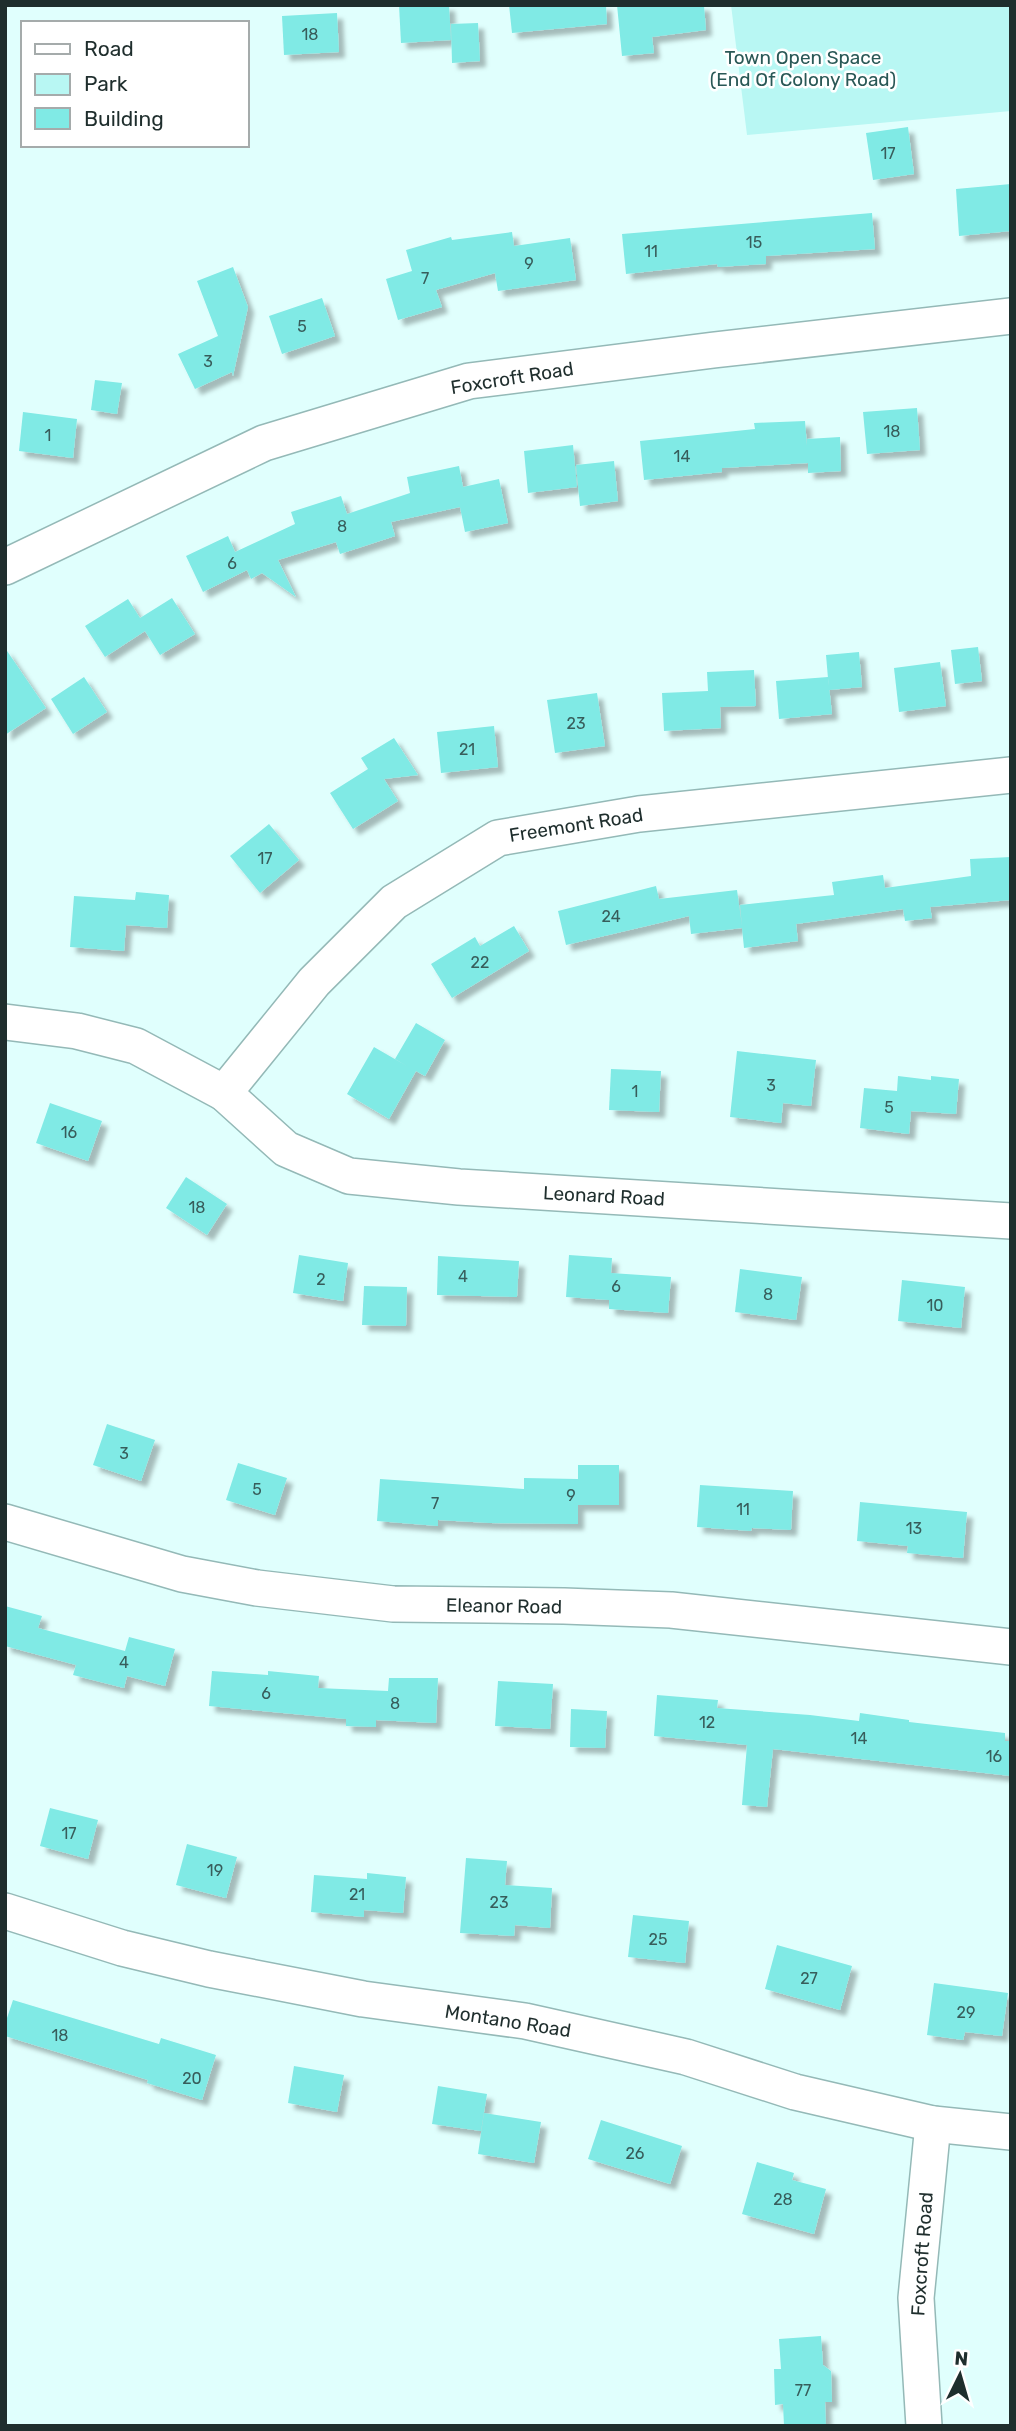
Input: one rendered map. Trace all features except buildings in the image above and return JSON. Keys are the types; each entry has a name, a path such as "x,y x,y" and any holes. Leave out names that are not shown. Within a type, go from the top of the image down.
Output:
{"street":[{"name":"Foxcroft Road","path":"5,567 264,443 469,381 1011,316"},
{"name":"Freemont Road","path":"224,1093 314,982 394,902 499,838 639,814 1011,775"},
{"path":"5,1021 77,1031 136,1045 224,1093"},
{"name":"Leonard Road","path":"224,1093 286,1149 349,1176 459,1187 1011,1221"},
{"name":"Eleanor Road","path":"5,1522 182,1574 270,1590 393,1604 671,1610 1011,1647"},
{"name":"Montano Road","path":"5,1911 122,1948 209,1969 363,1999 538,2024 686,2057 795,2092 933,2124 1011,2132"},
{"name":"Foxcroft Road","path":"924,2426 916,2298 933,2124"}],"green space":[{"name":"Town Open Space (End Of Colony Road)","path":"731,5 1011,5 1011,111 747,135"}]}
